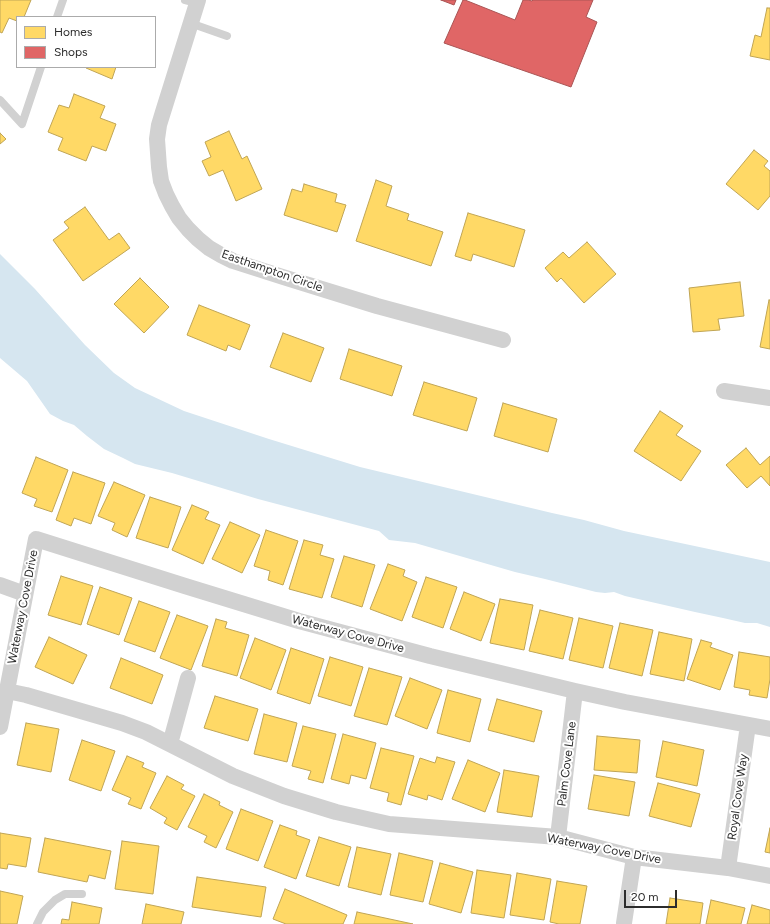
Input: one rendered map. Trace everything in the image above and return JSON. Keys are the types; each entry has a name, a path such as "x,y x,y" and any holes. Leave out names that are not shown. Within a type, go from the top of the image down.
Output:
{"street":[{"name":"Easthampton Circle","path":"194,1 190,23 159,125 157,146 158,167 166,194 175,212 188,229 209,248 233,260 377,306 503,340"},
{"path":"724,391 770,398"},
{"name":"Waterway Cove Drive","path":"770,729 625,702 430,656 299,621 36,539 24,594 7,691 26,695 122,723 146,732 233,776 284,796 336,812 389,824 558,838 634,857 728,868 770,876"},
{"path":"0,585 24,594"},
{"path":"170,744 188,678"},
{"path":"0,727 7,691"},
{"name":"Palm Cove Lane","path":"558,838 575,691"},
{"name":"Royal Cove Way","path":"728,868 748,725"},
{"path":"624,923 634,857"}],"lane":[{"path":"57,16 63,0"},
{"path":"190,23 227,36"},
{"path":"0,100 22,124 41,68"},
{"path":"37,924 43,912 55,900 65,894 82,894"}],"shaded area":[{"path":"0,254 35,289 85,345 114,373 135,388 184,411 360,467 584,520 624,531 770,562 770,627 757,623 745,623 695,612 625,596 614,592 596,592 515,572 415,543 389,540 379,531 135,464 104,449 74,425 50,414 27,381 0,358"}],"building: Homes":[{"path":"0,0 31,0 24,16 16,16 16,21 9,18 2,33 0,32"},
{"path":"767,8 770,8 770,60 750,56 755,35 761,37"},
{"path":"86,68 116,68 112,79"},
{"path":"74,94 105,106 100,118 116,124 106,151 92,146 86,161 58,150 63,138 48,132 59,105 69,108"},
{"path":"229,131 242,159 247,156 262,189 236,201 223,170 209,176 202,161 211,157 205,142"},
{"path":"0,133 6,139 0,144"},
{"path":"754,150 768,161 764,166 770,171 770,196 758,210 726,184"},
{"path":"376,180 392,186 386,206 409,214 407,220 443,232 431,266 356,241"},
{"path":"304,184 337,194 335,202 346,205 337,232 284,215 292,189 302,192"},
{"path":"85,207 109,240 119,233 130,248 83,281 53,240 69,228 64,222"},
{"path":"468,213 525,230 514,267 473,254 471,261 455,256"},
{"path":"587,242 616,274 584,303 561,278 557,282 545,268 563,252 569,258"},
{"path":"140,278 169,307 144,333 114,304"},
{"path":"740,282 744,316 718,319 720,330 693,332 689,288"},
{"path":"770,300 770,349 760,347"},
{"path":"199,305 250,325 240,350 228,345 226,351 187,335"},
{"path":"283,333 324,348 311,382 270,367"},
{"path":"349,349 402,366 392,396 340,379"},
{"path":"424,382 477,398 467,431 413,415"},
{"path":"503,403 557,419 548,452 494,436"},
{"path":"660,411 683,426 676,435 701,451 681,481 634,451"},
{"path":"746,448 760,465 770,456 770,486 761,476 747,488 726,465"},
{"path":"36,457 68,470 52,512 34,506 37,499 22,493"},
{"path":"73,472 105,483 91,524 74,518 71,526 56,520"},
{"path":"114,482 145,495 127,537 112,530 115,523 98,516"},
{"path":"150,497 181,507 168,548 136,538"},
{"path":"192,505 209,512 205,519 220,525 203,564 172,550"},
{"path":"230,522 260,535 242,573 212,559"},
{"path":"266,530 298,541 283,585 268,580 270,571 254,566"},
{"path":"304,540 323,545 320,555 334,559 322,598 289,589"},
{"path":"344,556 375,565 362,607 331,597"},
{"path":"388,564 405,570 403,576 417,582 402,621 370,609"},
{"path":"61,576 93,586 81,625 48,615"},
{"path":"426,577 457,587 443,628 412,617"},
{"path":"100,587 132,598 119,635 87,624"},
{"path":"464,592 495,604 481,641 450,629"},
{"path":"500,599 533,605 524,650 490,643"},
{"path":"139,601 170,612 155,652 124,641"},
{"path":"540,610 573,618 563,659 529,651"},
{"path":"177,615 208,626 191,670 160,658"},
{"path":"579,618 613,626 603,668 569,660"},
{"path":"216,619 227,622 225,628 249,635 237,676 202,666"},
{"path":"620,623 653,630 642,676 609,668"},
{"path":"659,632 692,639 684,681 650,674"},
{"path":"49,637 87,655 73,684 35,667"},
{"path":"255,638 286,650 271,690 240,678"},
{"path":"701,640 712,643 710,647 733,655 720,690 687,679"},
{"path":"291,648 324,659 310,704 277,693"},
{"path":"739,652 770,657 770,679 767,698 749,695 750,690 734,687"},
{"path":"330,657 363,667 351,706 318,696"},
{"path":"121,658 163,675 152,704 110,688"},
{"path":"369,668 402,677 387,725 354,716"},
{"path":"410,678 442,690 427,729 395,716"},
{"path":"448,690 481,699 470,742 437,733"},
{"path":"215,696 258,709 248,741 204,728"},
{"path":"497,699 542,711 534,742 488,730"},
{"path":"264,714 297,723 287,762 254,754"},
{"path":"26,723 59,729 51,772 17,765"},
{"path":"303,726 336,734 323,783 308,779 311,771 292,766"},
{"path":"343,734 376,743 366,779 351,775 349,784 331,779"},
{"path":"597,736 640,740 637,773 594,770"},
{"path":"82,740 115,751 101,791 69,780"},
{"path":"663,741 704,750 697,786 656,777"},
{"path":"381,748 414,756 401,805 387,801 389,793 370,788"},
{"path":"127,756 144,763 142,767 156,773 141,809 128,804 131,798 112,790"},
{"path":"437,757 455,762 442,800 428,795 427,800 408,794 420,758 435,763"},
{"path":"468,760 500,773 485,812 452,799"},
{"path":"504,770 539,776 532,817 497,812"},
{"path":"594,775 635,782 629,816 588,809"},
{"path":"167,776 184,785 181,789 195,796 177,830 164,823 167,818 150,808"},
{"path":"658,783 700,794 691,827 649,816"},
{"path":"204,794 220,802 219,805 233,812 216,848 204,842 207,836 188,827"},
{"path":"241,809 273,821 258,861 226,849"},
{"path":"280,825 297,831 296,835 310,840 296,879 264,867"},
{"path":"770,828 770,853 765,852"},
{"path":"0,833 31,838 26,867 8,864 7,869 0,868"},
{"path":"319,837 351,847 339,886 306,876"},
{"path":"45,838 111,851 105,879 89,875 87,882 38,872"},
{"path":"122,841 159,846 153,894 115,889"},
{"path":"357,847 391,854 381,895 348,887"},
{"path":"399,853 433,861 423,902 390,895"},
{"path":"440,863 473,872 461,913 429,904"},
{"path":"477,870 511,875 504,918 471,913"},
{"path":"517,873 551,879 544,920 510,915"},
{"path":"197,877 266,887 261,917 192,907"},
{"path":"557,881 587,886 580,924 559,924 550,922"},
{"path":"285,889 347,915 343,924 286,924 273,919"},
{"path":"0,891 23,896 17,924 0,924"},
{"path":"670,898 703,903 700,924 666,924"},
{"path":"711,900 745,908 741,924 706,924"},
{"path":"72,902 102,908 99,924 61,924 62,919 69,920"},
{"path":"146,904 184,912 181,924 142,924"},
{"path":"752,905 770,910 770,924 747,924"},
{"path":"357,912 413,924 354,924"}],"building: Shops":[{"path":"441,0 456,0 454,5"},
{"path":"463,0 515,20 523,0 593,0 586,17 597,22 571,87 444,43"}]}
